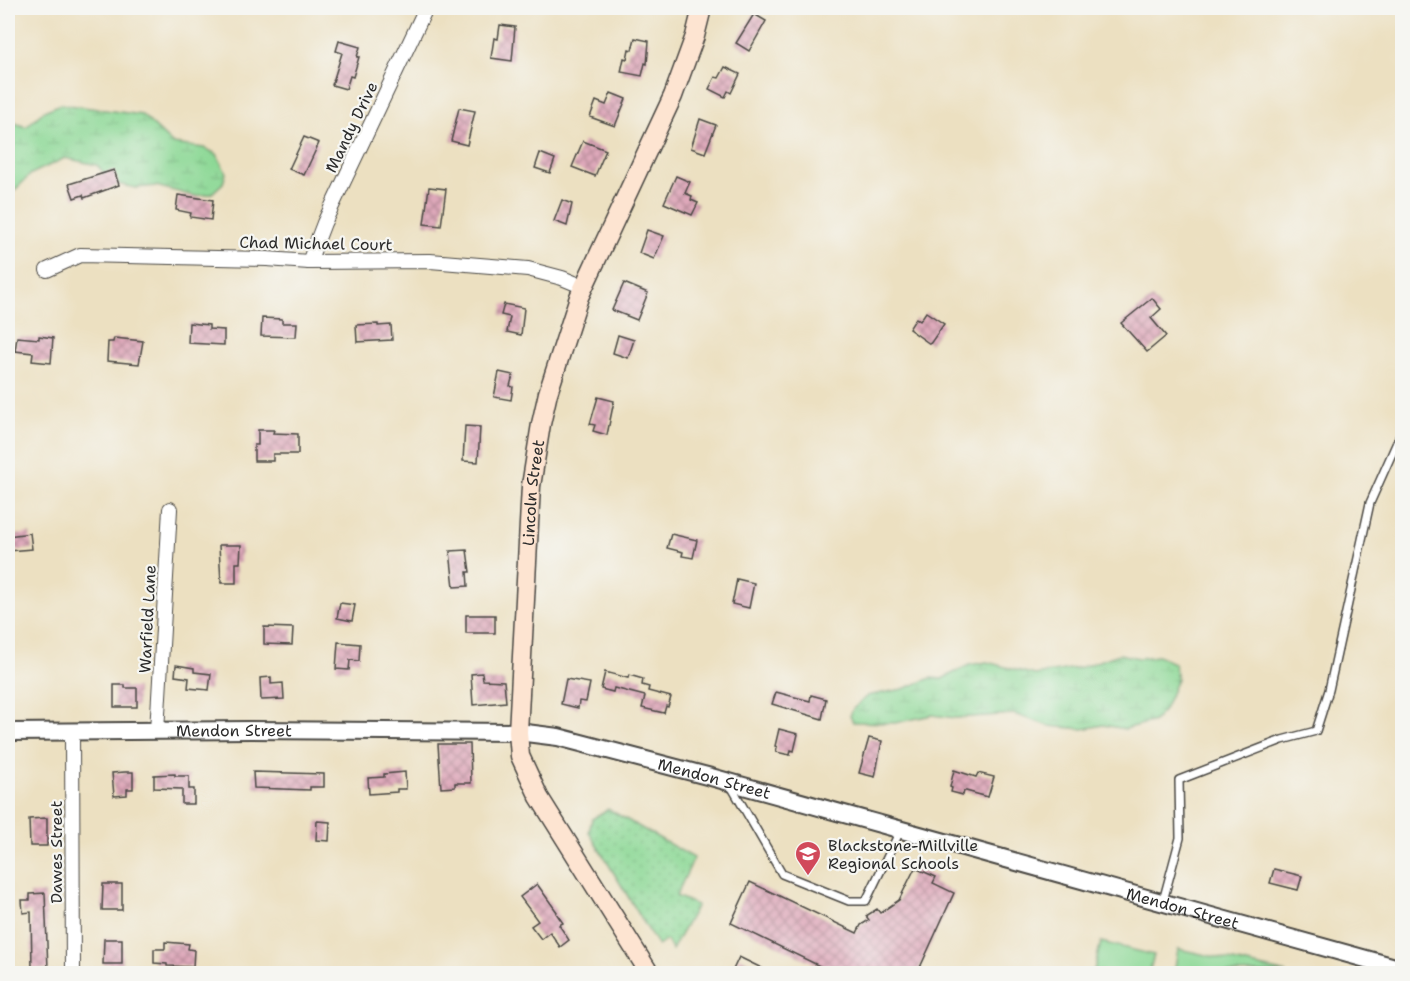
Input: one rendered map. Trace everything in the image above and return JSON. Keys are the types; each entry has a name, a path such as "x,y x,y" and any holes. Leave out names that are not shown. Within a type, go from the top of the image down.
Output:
{"main road":[{"name":"Lincoln Street","path":"650,974 539,797 520,756 518,732 531,486 543,416 554,371 574,310 670,103 693,42 702,8"}],"street":[{"name":"Mandy Drive","path":"309,262 324,223 426,8"},
{"name":"Chad Michael Court","path":"47,270 80,255 258,258 309,262 430,261 528,269 562,278 584,287"},
{"name":"Warfield Lane","path":"157,731 170,509"},
{"name":"Dawes Street","path":"72,731 74,974"},
{"name":"Mendon Street","path":"8,732 518,732 558,737 901,829 1402,969"}],"lane":[{"path":"1163,902 1180,838 1179,780 1282,740 1316,731 1329,690 1370,503 1402,431"},
{"path":"728,782 782,874 849,901 866,901 901,829"}],"green space":[{"path":"61,104 142,115 173,144 204,148 217,154 226,173 223,183 211,194 194,196 156,186 136,188 118,184 109,179 97,165 65,158 31,174 8,197 8,127 12,122 26,127 44,111"},
{"path":"1119,654 1139,658 1158,656 1174,663 1177,679 1164,710 1154,721 1125,729 1103,725 1083,729 1049,726 1014,714 956,718 932,715 895,723 853,722 850,716 853,709 867,696 903,689 931,678 942,679 969,665 987,662 1035,675 1082,667"},
{"path":"608,809 694,858 676,896 697,905 672,950 667,940 658,946 589,832 592,819"},
{"path":"1101,942 1154,955 1149,973 1108,974 1094,970"},
{"path":"1179,949 1287,973 1174,973"}],"building":[{"path":"754,14 766,21 749,51 736,43"},
{"path":"500,25 515,27 512,61 491,58 494,38 498,39"},
{"path":"635,38 649,41 647,64 645,63 642,76 621,72 624,58 627,59 629,49 632,50"},
{"path":"339,41 360,47 353,77 350,76 346,89 332,85 342,53 336,51"},
{"path":"725,67 740,74 731,93 728,91 725,97 709,89 715,77 719,78"},
{"path":"611,93 626,99 615,126 590,117 596,101 606,105"},
{"path":"459,108 475,111 467,145 451,141"},
{"path":"700,119 716,125 705,153 691,148"},
{"path":"304,137 319,143 304,175 289,169"},
{"path":"583,141 606,150 595,176 572,167"},
{"path":"540,153 555,159 550,173 535,168"},
{"path":"114,170 119,185 84,198 83,195 74,198 69,184"},
{"path":"676,176 690,182 685,193 692,196 691,200 698,203 692,215 664,203"},
{"path":"429,187 446,189 441,226 424,224"},
{"path":"178,195 213,200 211,220 190,217 191,213 176,210"},
{"path":"562,200 572,204 567,226 554,221"},
{"path":"647,230 664,236 654,259 639,253"},
{"path":"624,283 648,293 637,320 612,310"},
{"path":"1152,298 1161,309 1151,318 1166,336 1147,352 1121,323"},
{"path":"504,304 524,308 521,335 507,332 510,317 501,315"},
{"path":"926,312 944,324 930,344 909,329 916,318 920,321"},
{"path":"262,318 282,319 282,323 297,323 296,337 261,336"},
{"path":"189,323 209,325 209,329 224,330 224,345 188,343"},
{"path":"378,324 378,326 391,325 392,340 357,342 356,325"},
{"path":"618,335 634,340 628,358 613,353"},
{"path":"39,336 53,338 51,363 32,361 33,353 15,351 17,337 39,339"},
{"path":"114,338 143,341 139,364 107,361 108,342 113,342"},
{"path":"499,372 513,375 510,386 513,387 511,400 494,397"},
{"path":"598,397 614,401 607,435 593,431 595,425 590,424"},
{"path":"465,426 480,427 478,462 463,461"},
{"path":"258,430 298,434 298,454 273,454 273,461 254,461 254,445 258,445"},
{"path":"30,533 32,549 8,551 8,536"},
{"path":"671,534 697,540 693,558 682,556 683,552 667,548"},
{"path":"219,545 241,545 240,563 236,563 236,583 221,583"},
{"path":"467,550 470,572 467,572 468,586 454,587 450,551"},
{"path":"737,579 754,583 749,608 732,604"},
{"path":"340,603 355,605 352,621 337,618"},
{"path":"466,615 495,615 495,633 466,633"},
{"path":"264,627 293,628 292,645 264,644"},
{"path":"338,642 360,644 359,661 350,660 349,670 336,669"},
{"path":"176,665 194,668 194,672 211,674 209,690 188,688 189,678 175,676"},
{"path":"605,672 643,679 642,685 649,687 648,691 671,697 668,707 666,706 664,713 642,708 645,696 614,688 613,692 601,689"},
{"path":"482,673 483,680 504,681 506,702 473,705 471,674"},
{"path":"271,677 271,684 283,683 284,699 261,700 260,678"},
{"path":"566,679 590,683 586,702 579,701 578,708 561,704"},
{"path":"114,685 137,688 137,707 114,707"},
{"path":"776,692 810,701 811,695 826,699 822,719 772,704"},
{"path":"779,729 798,734 794,751 791,750 790,755 776,752"},
{"path":"869,738 882,741 875,777 859,773"},
{"path":"438,744 470,744 471,783 455,783 455,787 441,788"},
{"path":"954,770 976,777 978,773 994,777 988,797 966,791 963,795 951,792"},
{"path":"133,772 133,789 127,789 127,795 114,796 112,773"},
{"path":"253,772 324,774 324,787 310,787 310,790 254,788"},
{"path":"405,772 406,789 369,794 368,778"},
{"path":"175,774 175,776 189,776 189,789 194,789 194,804 182,804 182,789 154,788 154,775"},
{"path":"47,818 47,846 30,846 29,819"},
{"path":"317,821 330,822 329,841 316,840"},
{"path":"915,868 936,877 933,883 954,893 917,974 836,974 731,923 750,882 857,933 861,925 869,920 866,916 877,909 880,913 899,900"},
{"path":"1274,869 1302,876 1298,890 1270,883"},
{"path":"103,884 122,884 122,910 102,910"},
{"path":"537,884 563,923 559,925 569,940 560,947 550,932 541,939 531,926 538,921 520,897"},
{"path":"45,893 48,969 32,969 31,912 23,913 22,900 30,900 30,894"},
{"path":"104,939 122,939 122,964 103,964"},
{"path":"165,942 189,944 188,949 194,950 193,967 154,963 154,949 165,949"},
{"path":"739,957 774,974 731,974"}],"place":[{"name":"Blackstone-Millville Regional Schools","path":"808,877"}]}
